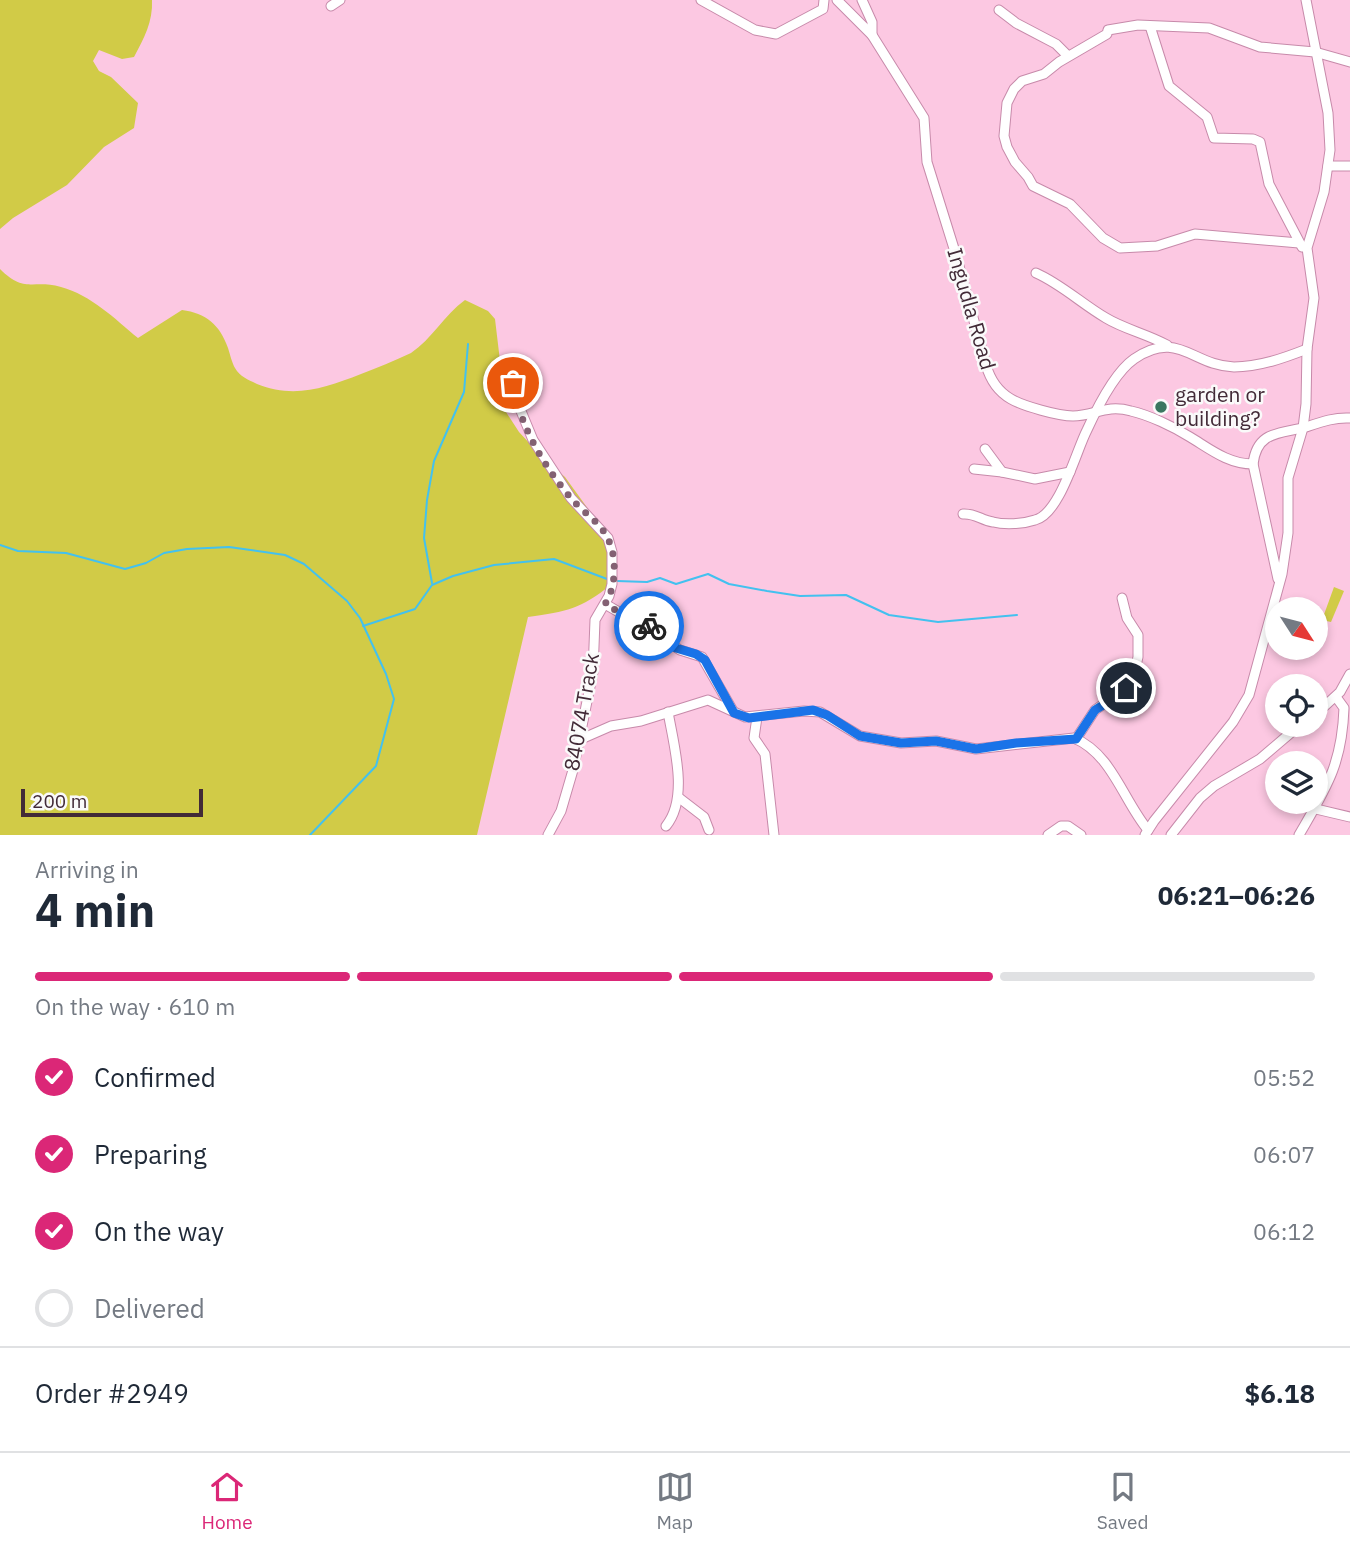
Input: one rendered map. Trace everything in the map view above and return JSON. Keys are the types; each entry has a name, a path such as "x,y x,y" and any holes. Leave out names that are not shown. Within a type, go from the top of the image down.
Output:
{"street":[{"path":"331,6 340,0"},
{"path":"701,0 755,30 776,34 823,9 824,0"},
{"name":"Ingudla Road","path":"837,0 872,35 924,118 927,162 991,379 997,388 1011,399 1069,416 1097,410 1136,412 1183,433 1223,457 1253,464"},
{"path":"862,0 872,22 872,35"},
{"path":"1303,245 1322,202 1328,166 1328,113 1306,0"},
{"path":"999,10 1016,23 1056,44 1068,57"},
{"path":"1303,245 1195,234 1157,246 1120,248 1103,239 1070,204 1033,186 1014,162 1004,136 1007,103 1014,89 1022,81 1044,74 1107,34 1108,30 1138,25 1209,28 1260,47 1315,52 1350,62"},
{"path":"579,740 611,726 641,721 708,700 745,718 813,710 827,715 860,736 901,743 936,741 976,749 1076,739 1102,758 1146,833 1233,722 1249,695 1279,587 1287,533 1289,478 1303,428 1307,349 1314,298 1303,245 1266,177 1261,142 1253,139 1214,138 1207,117 1170,86 1150,26"},
{"path":"1328,166 1350,166"},
{"path":"1036,273 1108,320 1223,366 1259,364 1307,349"},
{"path":"963,514 971,513 999,523 1036,520 1048,512 1065,487 1082,440 1097,410 1128,363 1167,345"},
{"name":"84074 Track","path":"511,366 516,399 533,440 571,498 608,538 612,552 612,584 596,620 593,672 579,740 561,811 548,835"},
{"path":"1279,587 1253,464 1259,445 1272,434 1333,419 1350,418"},
{"path":"985,449 1002,472"},
{"path":"974,470 1039,479 1070,472"},
{"path":"1076,739 1095,710 1124,690 1135,670 1138,635 1128,618 1122,598"},
{"path":"605,604 636,622 653,628 680,650 702,657 734,713"},
{"path":"1328,704 1336,697 1350,674"},
{"path":"1328,784 1339,754 1344,708 1336,697"},
{"path":"666,826 674,814 678,797 677,765 668,712"},
{"path":"757,717 754,738 765,754 774,835"},
{"path":"1171,835 1200,798 1214,786 1260,759 1286,737"},
{"path":"678,797 704,817 709,830"},
{"path":"1328,811 1350,817"},
{"path":"1298,835 1312,814"},
{"path":"1048,835 1061,826 1081,835"}],"shaded area":[{"path":"0,0 152,0 152,8 149,23 134,57 122,59 99,50 93,61 99,71 111,77 138,103 134,128 104,147 67,185 0,229"},
{"path":"0,269 23,284 61,287 82,296 102,308 138,338 182,310 205,317 221,333 239,374 257,384 284,391 309,390 335,384 411,353 465,300 488,311 495,319 500,361 496,386 506,412 519,432 565,477 607,535 612,584 573,608 528,617 477,835 0,835"},
{"path":"1334,587 1344,591 1331,622 1328,621 1328,604"}],"waterway":[{"path":"432,583 424,538 427,500 434,461 464,392 468,344"},
{"path":"0,545 18,551 66,553 125,569 146,563 164,553 187,549 229,547 285,555 304,564 347,601 360,618 386,674 394,699 376,766 310,835"},
{"path":"363,626 415,609 432,585 453,576 494,565 554,559 607,579"},
{"path":"617,581 647,582 660,578 676,584 708,574 729,584 767,591 800,596 846,595 889,615 938,622 1017,615"}],"way so far":[{"path":"513,383 523,421 559,483 608,538 613,566 612,584 605,604 636,622 649,626"}],"place":[{"name":"garden or building?","path":"1161,407"}],"route":[{"path":"649,626 676,648 696,654 705,660 734,713 749,718 813,710 827,715 860,736 901,743 936,741 976,749 1076,739 1095,710 1126,688"}]}
